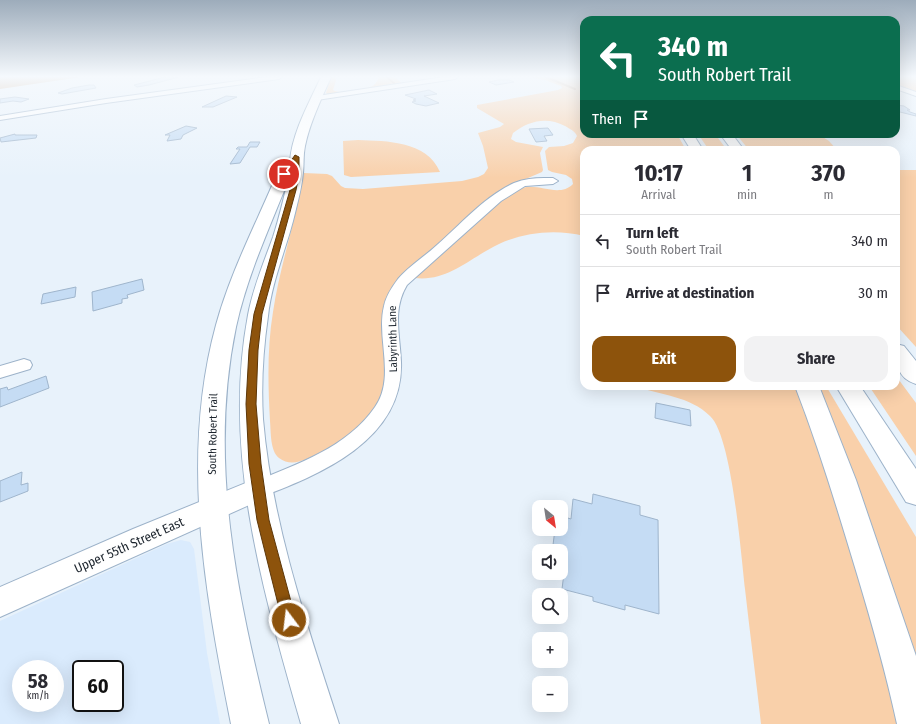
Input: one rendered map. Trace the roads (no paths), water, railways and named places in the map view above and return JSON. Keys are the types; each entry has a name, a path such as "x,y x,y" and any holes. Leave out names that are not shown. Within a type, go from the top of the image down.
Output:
{"main road":[{"name":"South Robert Trail","path":"250,724 223,590 214,507 211,458 214,396 224,333 232,305 256,241 284,174 296,157 312,111"},
{"name":"South Robert Trail","path":"296,157 296,174 293,190 262,298 256,331 252,377 252,433 263,520 279,584 320,724"},
{"path":"900,347 916,365"},
{"path":"900,356 916,376"},
{"path":"809,390 836,460 860,533 898,657 916,724"},
{"path":"851,390 916,493"}],"street":[{"path":"0,118 50,111"},
{"name":"Labyrinth Lane","path":"258,488 313,465 343,448 363,434 381,411 389,396 393,381 390,319 391,304 396,292 407,278 478,214 507,192 524,184 553,181"},
{"path":"0,372 24,365"},
{"name":"Upper 55th Street East","path":"0,602 258,488"}]}
